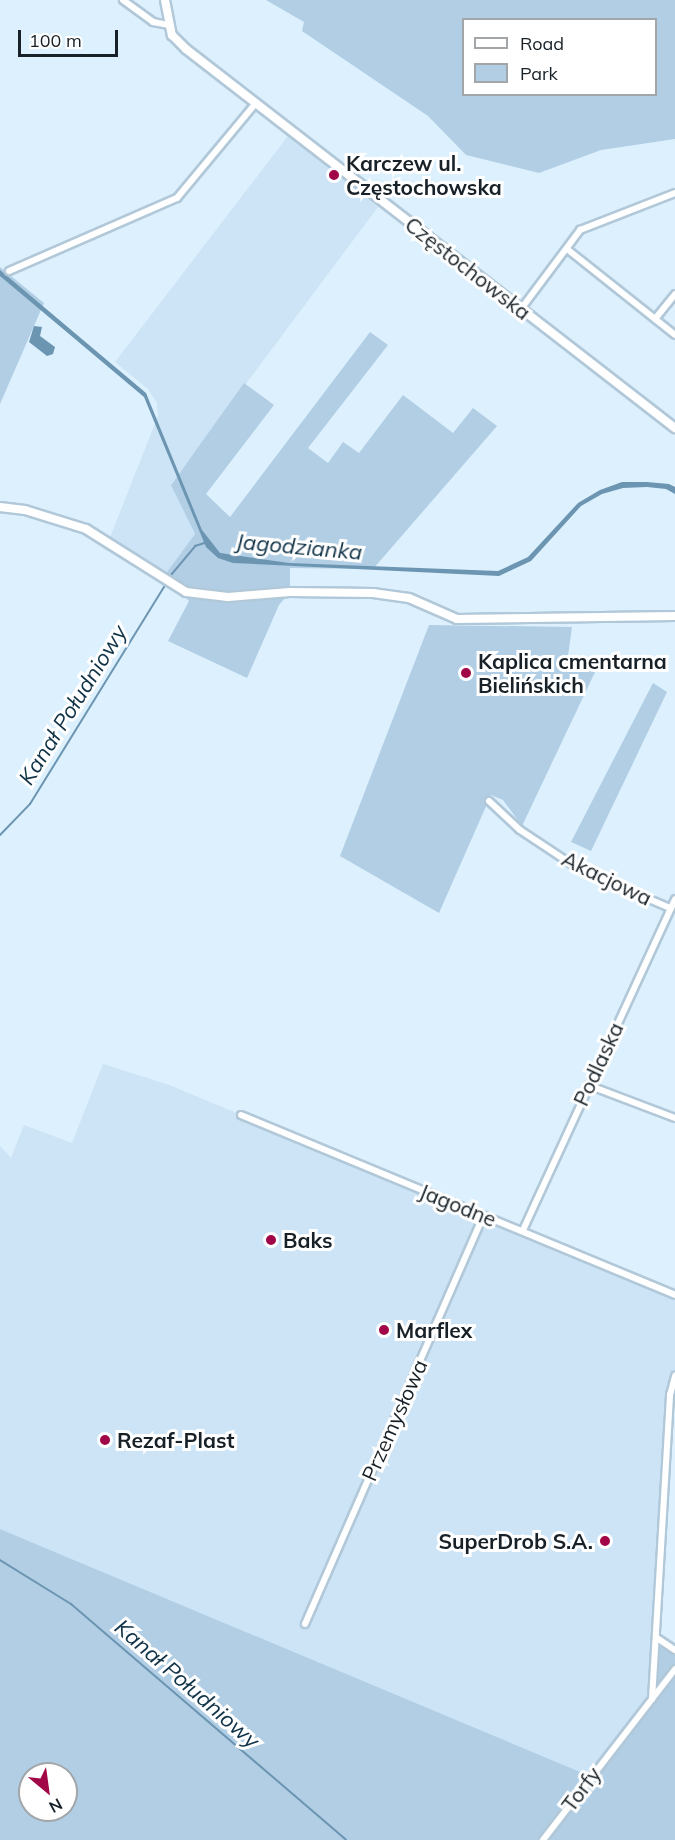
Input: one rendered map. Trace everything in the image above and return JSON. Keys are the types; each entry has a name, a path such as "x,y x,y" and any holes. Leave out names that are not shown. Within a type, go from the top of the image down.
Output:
{"street":[{"name":"Częstochowska","path":"123,0 153,22 168,25 178,42 675,428"},
{"path":"165,0 168,25"},
{"path":"9,271 177,198 256,103"},
{"path":"521,309 580,230 675,193"},
{"path":"567,249 675,335"},
{"path":"656,319 675,294"},
{"path":"0,507 35,512 86,529 186,592 228,597 290,592 373,593 409,598 457,619 675,616"},
{"name":"Akacjowa","path":"489,801 520,830 579,869 670,908"},
{"name":"Podlaska","path":"523,1230 675,899"},
{"path":"588,1085 622,1101 675,1118"},
{"name":"Jagodne","path":"241,1115 483,1216 523,1230 675,1295"},
{"name":"Przemysłowa","path":"305,1624 483,1216"},
{"path":"652,1698 670,1395 675,1376"},
{"path":"657,1638 675,1650"},
{"name":"Torfy","path":"543,1840 675,1669"}],"shaded area":[{"path":"288,136 378,207 171,484 195,534 164,576 109,540 158,416 157,403 148,389 115,362"},
{"path":"0,270 146,393 202,530 220,553 289,563 498,571 528,557 578,503 600,490 622,482 647,482 669,484 675,487 675,494 666,489 647,487 623,488 602,494 581,506 531,561 499,576 233,563 218,558 206,547 144,397 0,276"},
{"path":"34,326 42,327 40,336 55,347 53,354 47,356 29,342"},
{"path":"103,1064 169,1085 675,1295 675,1376 670,1395 652,1699 590,1776 0,1529 0,1146 11,1158 24,1125 72,1143"}],"green space":[{"path":"266,0 675,0 675,139 601,150 539,173 466,155 428,116 302,31 304,22"},
{"path":"0,267 44,303 0,404"},
{"path":"370,332 388,345 308,448 328,463 343,442 359,453 403,395 453,433 473,408 497,426 373,569 290,568 290,592 279,605 247,678 168,641 189,601 164,576 195,534 171,485 244,383 274,405 206,494 230,517"},
{"path":"429,625 572,627 567,663 596,670 522,826 503,800 491,795 439,913 340,856"},
{"path":"653,683 667,692 591,851 571,842"},
{"path":"0,1529 590,1776 652,1699 657,1638 675,1650 675,1840 0,1840"}],"waterway":[{"name":"Kanał Południowy","path":"171,575 195,546 205,543"},
{"name":"Kanał Południowy","path":"0,835 30,804 165,585"},
{"name":"Kanał Południowy","path":"0,1560 71,1604 346,1840"}],"place":[{"name":"Karczew ul. Częstochowska","path":"334,175"},
{"name":"Kaplica cmentarna Bielińskich","path":"466,673"},
{"name":"Baks","path":"271,1240"},
{"name":"Marflex","path":"384,1330"},
{"name":"Rezaf-Plast","path":"105,1440"},
{"name":"SuperDrob S.A.","path":"605,1541"}],"water label":[{"name":"Jagodzianka","path":"299,547"}]}
